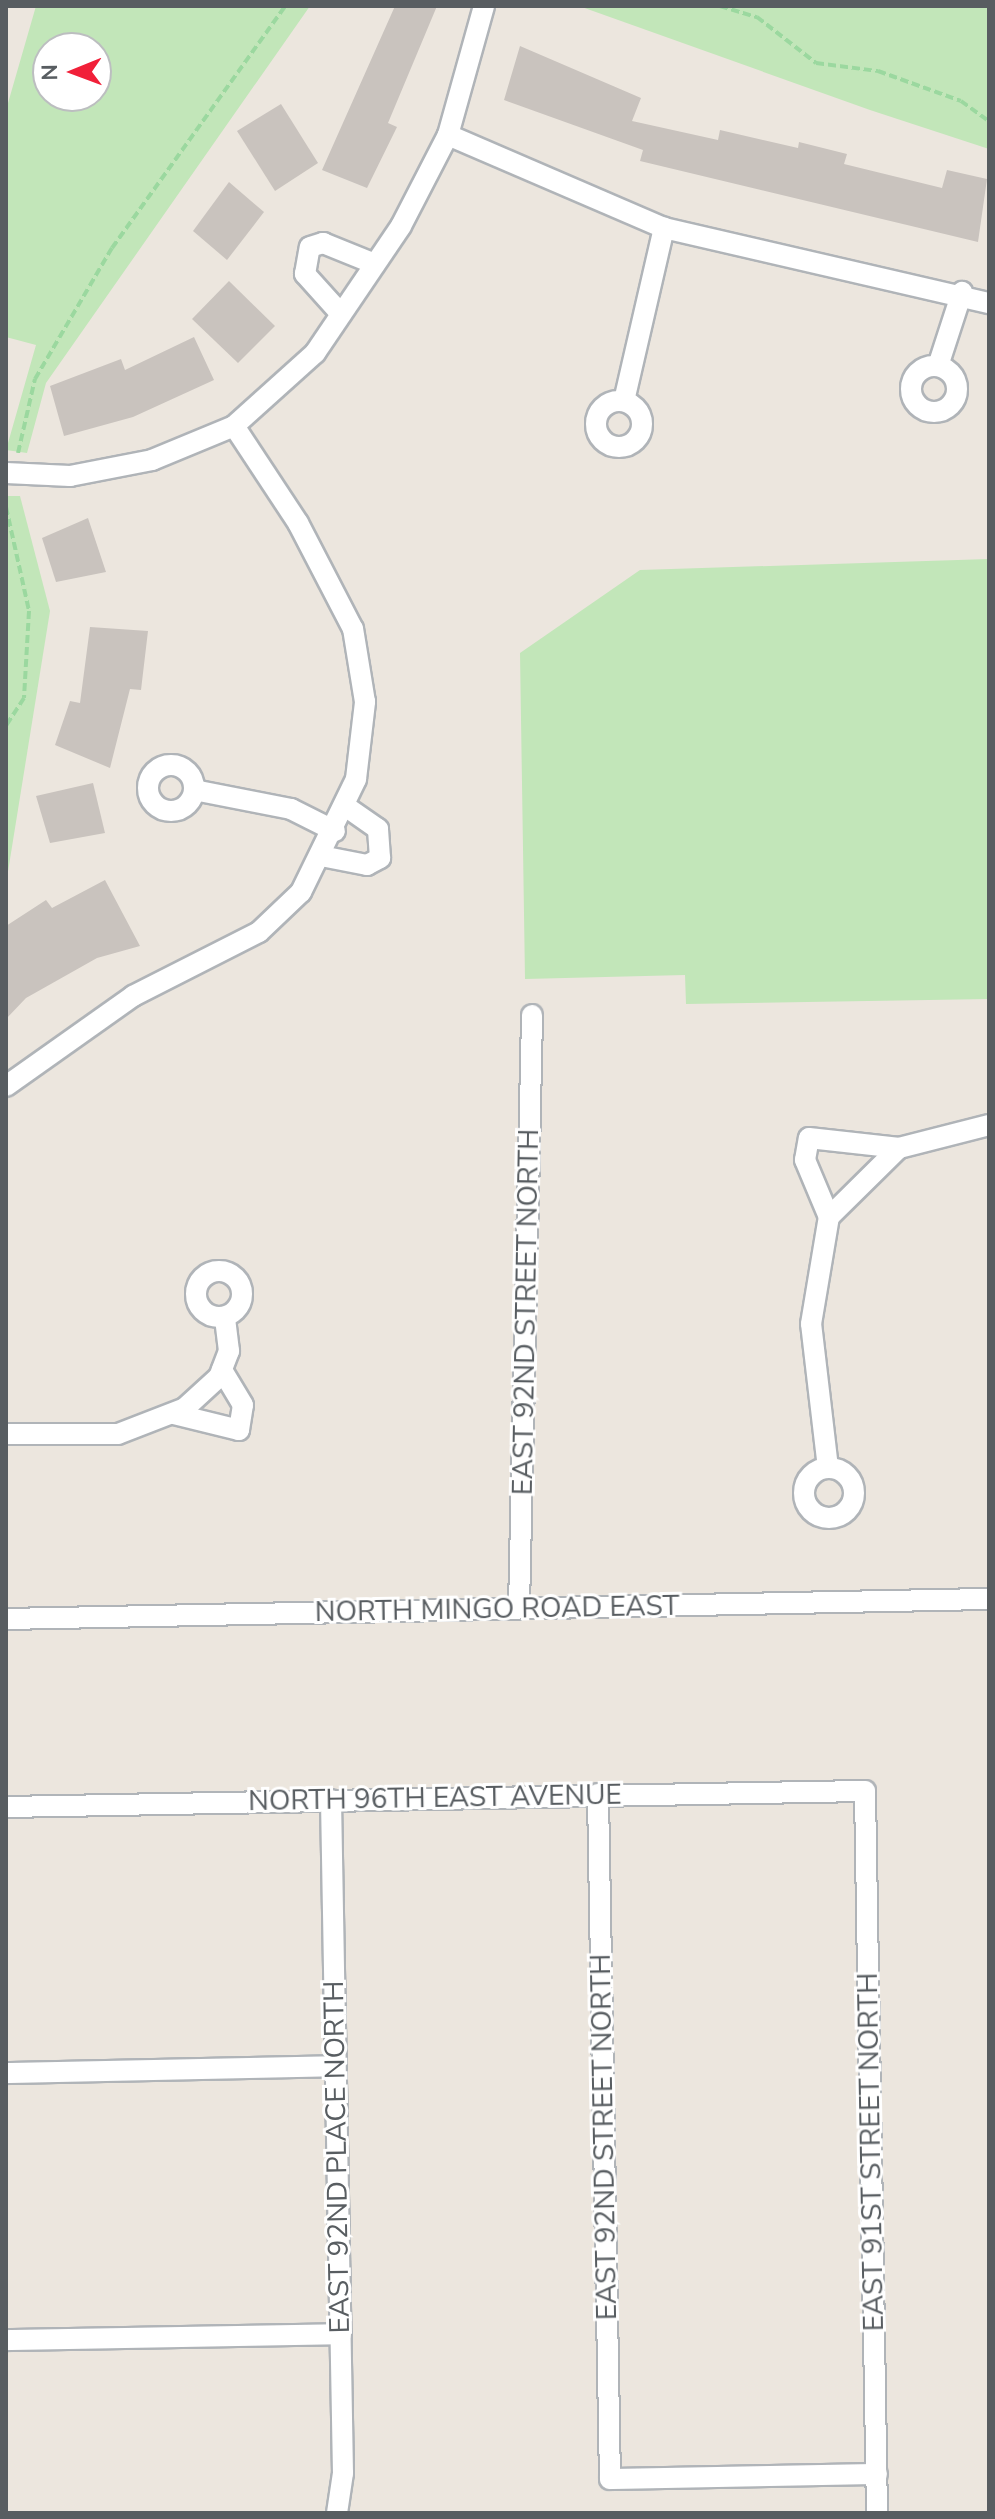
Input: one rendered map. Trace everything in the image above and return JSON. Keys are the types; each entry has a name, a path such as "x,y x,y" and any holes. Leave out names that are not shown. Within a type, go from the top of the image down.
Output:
{"street":[{"path":"8,473 70,476 152,460 234,426 315,353 375,264 448,135 484,6"},
{"path":"448,135 664,228 962,292 989,303"},
{"path":"624,401 664,228"},
{"path":"341,314 305,274 310,247 323,243 375,264"},
{"path":"938,366 962,292"},
{"path":"6,1086 133,996 259,932 301,892 335,831 356,779 365,702 353,629 298,523 234,426"},
{"path":"194,790 291,809 335,831"},
{"path":"321,856 367,865 380,858 378,829 345,806"},
{"name":"EAST 92ND STREET NORTH","path":"519,1608 532,1015"},
{"path":"829,1217 899,1148 947,1130 989,1125"},
{"path":"828,1468 811,1324 829,1217 805,1160 809,1138 899,1148"},
{"path":"6,1434 118,1434 174,1414 204,1395 222,1370 229,1351 225,1317"},
{"path":"174,1414 239,1430 243,1405 222,1370"},
{"name":"NORTH MINGO ROAD EAST","path":"6,1619 989,1599"},
{"name":"NORTH 96TH EAST AVENUE","path":"6,1807 865,1791"},
{"name":"EAST 91ST STREET NORTH","path":"865,1791 877,2513"},
{"name":"EAST 92ND STREET NORTH","path":"598,1794 610,2479 877,2474"},
{"name":"EAST 92ND PLACE NORTH","path":"331,1800 341,2334 337,2513"},
{"path":"6,2073 335,2066"},
{"path":"6,2340 341,2334"}],"path":[{"path":"8,473 35,379 112,248 285,6"},
{"path":"720,6 757,17 816,63 878,71 961,101 989,121"},
{"path":"6,507 29,611 24,698 6,726"}],"green space":[{"path":"36,6 310,6 46,383 27,453 6,450 36,345 6,337 6,110"},
{"path":"579,6 989,6 989,149 870,110"},
{"path":"6,496 20,496 50,611 6,884"},
{"path":"989,559 989,999 686,1004 685,975 525,979 520,653 640,570"}],"building":[{"path":"395,6 437,6 388,123 397,127 367,188 322,170"},
{"path":"520,46 641,98 632,121 718,140 720,130 798,148 799,142 847,154 844,164 942,188 947,170 987,179 978,242 640,161 643,150 504,100"},
{"path":"281,104 318,163 275,191 237,131"},
{"path":"229,182 264,212 227,260 193,231"},
{"path":"229,281 275,326 238,363 192,319"},
{"path":"194,337 214,380 133,417 64,436 50,386 121,359 125,370"},
{"path":"88,518 106,572 56,582 42,538"},
{"path":"90,627 148,631 141,690 130,689 110,768 55,745 70,701 80,703"},
{"path":"93,783 105,833 50,843 36,796"},
{"path":"105,880 140,946 97,958 26,998 6,1019 6,926 46,900 52,908"}]}
